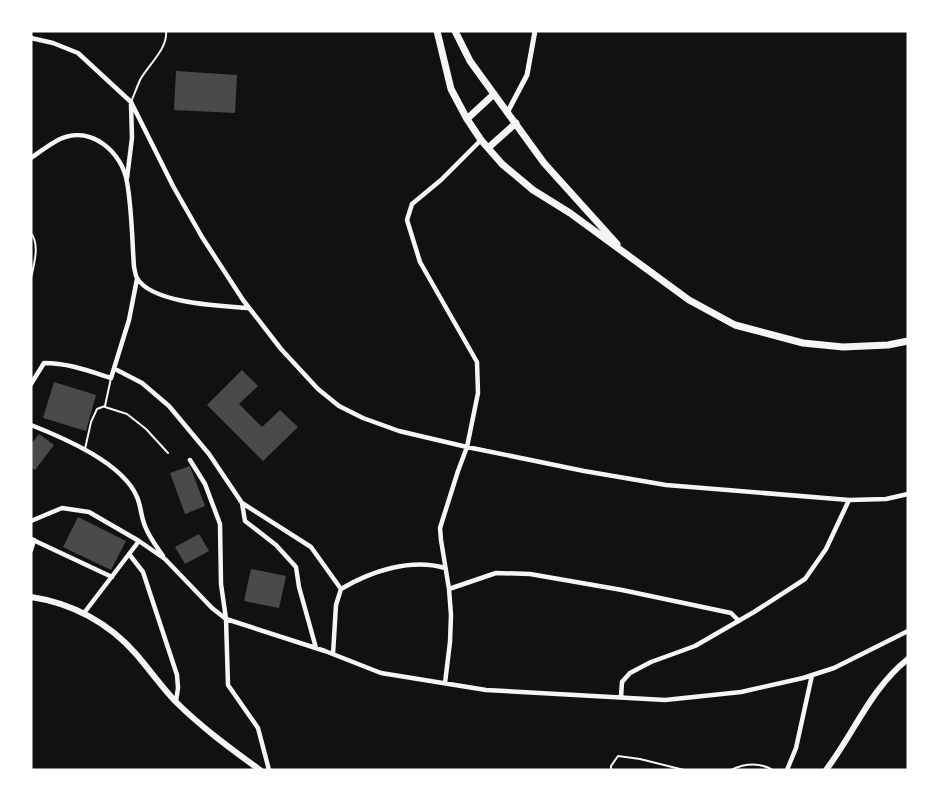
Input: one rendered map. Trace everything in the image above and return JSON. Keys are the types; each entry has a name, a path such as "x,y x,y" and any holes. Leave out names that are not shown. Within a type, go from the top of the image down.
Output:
{"main road":[{"path":"437,31 451,89 481,140 502,164 533,190 570,213 689,300 735,325 803,343 842,347 888,346 908,341"},
{"path":"455,31 470,61 544,163 626,254"},
{"path":"467,119 494,94"},
{"path":"488,148 516,123"},
{"path":"31,597 55,602 84,613 110,629 134,652 176,701 212,736 260,770"},
{"path":"826,770 842,749 869,700 896,668 908,659"}],"street":[{"path":"507,113 527,75 535,31"},
{"path":"31,38 53,43 78,53 131,102 197,229 249,308 281,349 318,389 339,406 363,418 399,431 584,471 666,485 849,500 886,499 908,494"},
{"path":"31,384 44,364 57,363 111,378 115,369 129,320 137,279 134,267 127,181 132,138 131,102"},
{"path":"31,158 61,138 76,135 91,136 104,143 114,152 127,181"},
{"path":"445,683 451,615 440,528 467,447 478,393 477,362 420,262 411,239 407,220 412,204 441,180 481,140"},
{"path":"137,279 151,291 178,300 201,305 249,308"},
{"path":"115,369 142,383 169,406 209,454 242,503 311,547 341,589"},
{"path":"31,425 107,462 125,477 137,496 145,528 165,559 212,608 226,619 316,648 381,673 486,690 665,700 740,692 812,675 834,668 908,631"},
{"path":"190,460 204,484 220,524 221,584 226,619 228,685 258,728 269,770"},
{"path":"620,697 622,682 630,673 651,662 695,646 739,621 805,579 826,549 849,500"},
{"path":"242,503 245,521 276,545 296,567 299,587 316,648"},
{"path":"31,521 62,508 89,512 139,541 165,559"},
{"path":"31,550 32,540 112,577"},
{"path":"84,613 139,541"},
{"path":"129,554 143,572 177,674 178,688 176,701"},
{"path":"333,654 336,605 341,589 359,578 407,565 431,564 445,568"},
{"path":"449,589 496,573 530,574 622,590 731,613 739,621"},
{"path":"787,770 796,748 812,675"}],"lane":[{"path":"131,102 141,79 159,52 166,37 166,31"},
{"path":"31,233 34,236 36,255 31,278"},
{"path":"105,406 111,378"},
{"path":"84,450 91,422 97,409 105,406 127,414 146,429 168,453"},
{"path":"611,770 611,766 618,756 640,759 684,770"},
{"path":"731,770 744,764 765,766 773,770"}],"building":[{"path":"176,71 237,75 235,113 174,110"},
{"path":"242,370 258,386 239,404 262,427 280,410 298,427 263,461 207,405"},
{"path":"54,382 96,395 86,431 43,418"},
{"path":"39,434 54,445 35,470 31,467 31,444"},
{"path":"190,466 205,506 185,514 170,473"},
{"path":"78,517 126,541 111,570 63,547"},
{"path":"199,534 209,551 185,564 175,547"},
{"path":"251,569 286,576 279,608 244,601"}]}
